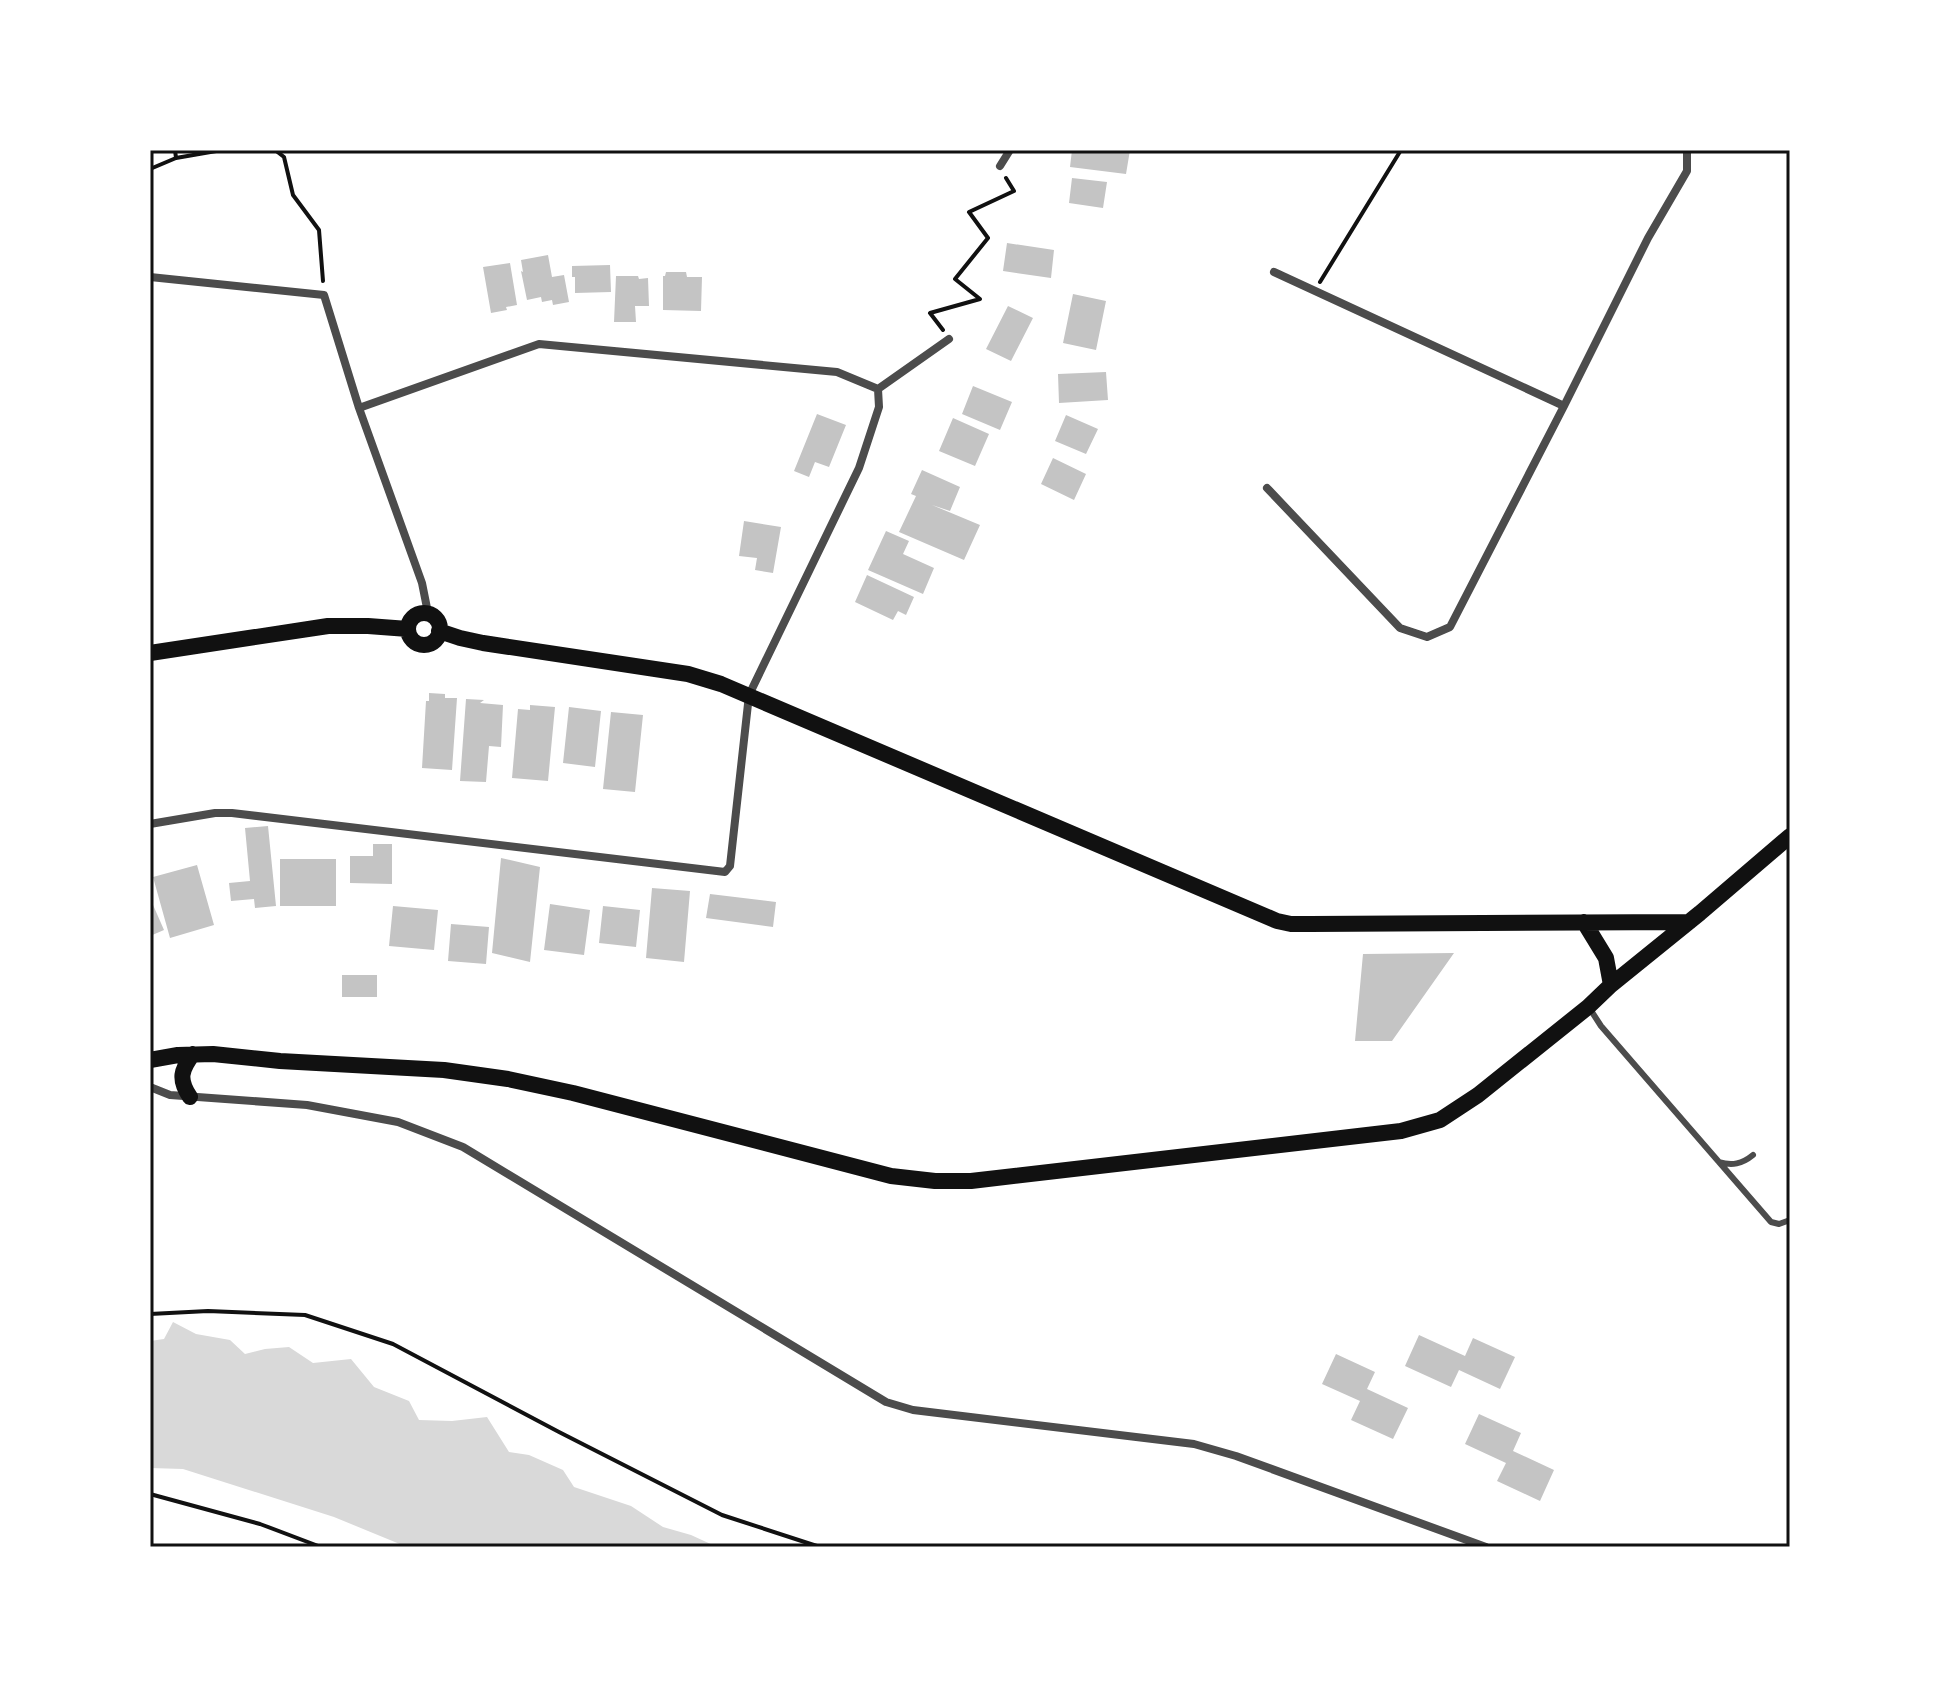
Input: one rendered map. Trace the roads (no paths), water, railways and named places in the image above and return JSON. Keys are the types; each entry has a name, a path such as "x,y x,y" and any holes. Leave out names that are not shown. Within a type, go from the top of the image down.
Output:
{"main road":[{"path":"428,613 438,622 439,631 435,640 425,645 415,642 408,629 414,616 428,613"},
{"path":"150,653 328,626 408,629"},
{"path":"439,631 483,643 688,674 721,684 1277,921 1291,924 1689,922"},
{"path":"150,1060 193,1054 444,1070 508,1079 891,1176 953,1182 1401,1131 1440,1120 1459,1109 1588,1007 1790,836"},
{"path":"1584,922 1606,958 1611,985"},
{"path":"190,1097 181,1080 182,1071 193,1054"}],"street":[{"path":"1000,166 1010,150"},
{"path":"1267,488 1400,628 1427,637 1450,627 1648,238 1687,171 1687,150"},
{"path":"1274,272 1564,406"},
{"path":"150,277 324,295 359,408 422,583 428,613"},
{"path":"878,389 949,339"},
{"path":"359,408 539,344 837,372 878,389"},
{"path":"150,824 232,813 725,872 730,866 749,695 859,468 879,407 878,389"},
{"path":"150,1087 170,1095 307,1105 398,1122 463,1147 886,1402 913,1410 1194,1444 1236,1456 1486,1547"}],"lane":[{"path":"1588,1007 1601,1026 1771,1222 1779,1224 1790,1220"},
{"path":"1719,1162 1729,1165 1744,1162 1753,1155"}]}
